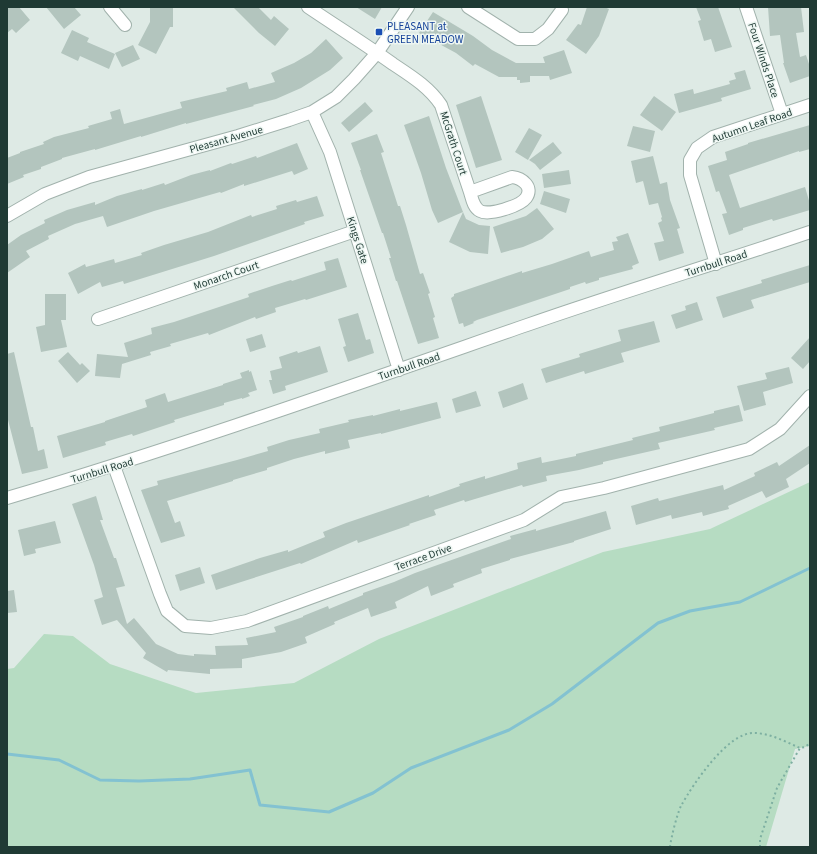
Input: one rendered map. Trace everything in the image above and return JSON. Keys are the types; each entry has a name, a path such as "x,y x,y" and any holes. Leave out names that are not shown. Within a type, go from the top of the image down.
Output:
{"street":[{"path":"110,7 125,24"},
{"name":"McGrath Court","path":"308,7 424,85 434,95 442,105 470,192"},
{"name":"Pleasant Avenue","path":"7,216 45,194 89,177 238,136 312,112 336,97 377,53 408,7"},
{"path":"468,7 518,39 534,39 548,29 562,10"},
{"name":"Four Winds Place","path":"746,7 782,114"},
{"name":"Autumn Leaf Road","path":"716,264 690,175 690,160 697,148 713,137 810,105"},
{"name":"Kings Gate","path":"312,112 330,152 399,370"},
{"name":"Monarch Court","path":"98,319 355,232"},
{"name":"Turnbull Road","path":"7,498 114,466 399,370 530,324 810,232"},
{"name":"Terrace Drive","path":"114,466 167,612 185,626 211,628 247,621 524,520 561,497 604,488 749,449 780,429 810,396"}],"path":[{"path":"670,847 681,807 704,771 729,744 740,736 753,732 767,735 800,748 805,747 810,743"},
{"path":"760,847 760,839 777,788 800,748"}],"green space":[{"path":"810,482 810,746 795,749 766,847 7,847 7,669 14,668 44,634 73,636 110,664 196,693 294,683 379,639 603,552 710,529"}],"building":[{"path":"7,7 19,7 30,20 16,33 12,29 7,33"},
{"path":"46,7 74,7 81,15 64,29"},
{"path":"150,7 173,7 173,27 170,27 156,54 138,45 150,22"},
{"path":"233,7 258,7 271,20 274,16 289,29 275,46 259,33"},
{"path":"356,7 382,7 375,19"},
{"path":"587,7 604,7 609,9 599,36 586,54 566,40 578,24 581,25"},
{"path":"696,7 718,7 732,47 715,52 711,39 704,41 698,21 701,20"},
{"path":"768,7 801,7 804,32 796,33 800,57 806,55 810,67 810,76 790,83 783,63 780,35 770,36"},
{"path":"433,12 473,36 492,50 516,63 545,63 543,57 564,50 572,73 550,80 549,76 530,76 530,82 520,83 520,80 517,80 517,77 499,77 475,64 473,66 456,53 419,33"},
{"path":"72,30 89,38 87,42 115,54 109,69 80,56 78,61 61,53"},
{"path":"326,39 343,58 330,70 301,88 276,99 253,105 254,106 186,123 95,150 62,158 41,167 41,169 23,175 24,177 7,184 7,158 20,152 44,144 43,142 54,137 89,128 88,126 112,119 110,112 120,109 124,124 182,108 180,102 227,91 226,88 247,82 249,89 275,82 271,73 294,63 311,53"},
{"path":"133,45 140,59 122,67 115,53"},
{"path":"745,70 751,89 721,98 722,101 679,113 674,94 693,89 694,94 730,84 729,81 736,79 734,73"},
{"path":"481,96 502,160 476,168 456,105"},
{"path":"654,96 676,112 662,131 640,115"},
{"path":"365,102 373,111 349,132 341,123"},
{"path":"429,116 446,168 463,212 438,223 432,210 404,125"},
{"path":"810,125 810,149 799,151 729,175 740,208 805,187 810,204 810,210 773,221 772,219 743,228 743,230 729,235 722,214 727,213 719,191 716,192 708,166 727,160 725,152 748,143"},
{"path":"633,126 655,131 650,152 627,146"},
{"path":"529,128 542,135 528,160 515,152"},
{"path":"377,134 384,152 381,153 398,206 400,206 420,274 423,273 430,293 428,294 435,317 433,318 439,338 418,344 396,281 383,233 351,143"},
{"path":"553,142 562,153 540,170 529,160"},
{"path":"297,143 308,169 294,175 292,171 244,186 244,184 221,193 220,192 154,211 107,227 103,216 75,224 48,236 49,239 26,251 30,257 7,273 7,245 21,235 45,223 44,220 67,210 95,202 95,205 117,196 164,183 165,185 191,175 210,171 231,163 232,164 256,156 257,158"},
{"path":"653,156 660,184 667,182 670,200 680,228 677,229 684,253 659,261 654,243 664,241 658,223 662,221 662,217 658,203 649,205 643,181 636,183 631,161"},
{"path":"569,170 571,184 544,188 542,174"},
{"path":"544,191 570,199 566,213 540,204"},
{"path":"317,196 324,216 214,256 124,284 123,281 102,287 100,282 78,294 68,273 85,264 86,267 114,259 115,263 142,255 141,253 208,232 251,215 252,217 277,209 276,206"},
{"path":"537,208 554,229 542,239 523,247 501,253 493,227 526,216"},
{"path":"463,212 466,219 479,225 490,226 488,254 470,252 449,242"},
{"path":"628,233 639,263 632,266 633,269 599,278 599,280 586,284 585,282 570,287 570,289 477,320 473,322 474,323 464,327 463,323 459,324 451,298 454,294 522,271 522,273 589,251 591,257 614,250 612,242 618,241 616,237"},
{"path":"338,258 347,287 275,308 276,312 256,319 255,317 209,335 208,333 170,344 171,346 150,352 151,355 122,364 120,378 95,376 97,354 128,357 124,343 152,334 151,328 174,322 249,297 248,294 272,286 326,270 324,262"},
{"path":"810,265 810,282 751,300 754,308 723,318 716,297 762,283 761,280"},
{"path":"45,294 66,294 66,320 61,320 67,347 41,352 36,327 45,325"},
{"path":"697,302 703,320 676,329 671,315 686,310 685,306"},
{"path":"358,313 366,340 370,339 374,353 348,362 343,347 346,346 338,319"},
{"path":"654,321 660,342 621,353 624,362 585,374 584,371 546,383 541,369 580,357 579,354 621,341 618,330"},
{"path":"262,334 266,347 250,352 246,339"},
{"path":"810,337 810,361 803,369 791,358"},
{"path":"320,346 328,372 285,386 286,390 273,394 269,380 272,380 270,371 282,368 279,357"},
{"path":"14,352 38,451 44,449 48,468 22,474 7,416 7,354"},
{"path":"68,352 80,365 82,363 90,371 77,383 58,361"},
{"path":"789,367 793,383 763,392 766,405 744,411 737,386 767,379 765,373"},
{"path":"249,370 249,372 251,371 257,390 248,393 250,396 174,420 175,422 133,436 132,434 105,442 106,445 63,458 57,436 105,422 147,407 145,400 165,393 168,402 223,385 242,378 240,373"},
{"path":"523,383 528,399 503,408 498,392"},
{"path":"476,391 481,406 456,413 452,399"},
{"path":"437,402 441,418 381,434 348,440 350,448 325,454 325,451 294,459 267,468 267,470 167,501 175,523 180,521 185,536 161,543 141,490 158,485 157,481 268,451 267,447 320,433 319,429 349,422 348,420 373,416 400,409 400,411"},
{"path":"739,405 743,421 714,428 715,430 658,443 660,449 603,462 603,464 579,470 546,476 547,481 523,487 522,485 465,502 464,500 434,510 436,515 409,524 410,525 358,543 357,540 301,564 300,563 216,590 211,575 260,558 288,550 288,552 325,537 323,532 346,523 429,495 429,497 460,486 459,484 485,476 485,479 518,469 517,463 541,457 542,463 576,456 576,454 633,440 632,438 660,431 659,427"},
{"path":"810,445 810,463 786,479 789,487 766,498 762,491 728,506 729,509 703,516 702,512 672,519 671,515 636,525 631,506 658,498 659,501 723,485 724,490 755,476 754,473 777,462 779,466"},
{"path":"96,496 103,520 100,520 114,558 116,558 125,586 116,588 127,624 134,618 156,644 178,654 194,656 194,654 216,655 215,646 248,645 246,638 276,632 274,627 328,606 329,609 363,595 363,593 415,573 511,539 510,536 536,529 536,531 606,511 611,529 574,542 510,559 481,569 482,573 453,584 454,587 431,596 428,586 395,602 397,608 371,617 368,608 334,622 335,624 305,637 307,643 281,652 242,659 242,668 210,669 210,674 168,670 167,672 143,658 146,653 117,620 102,625 94,600 103,597 94,565 72,504"},
{"path":"55,521 61,543 35,549 36,553 24,556 18,530"},
{"path":"200,567 205,583 180,591 175,575"},
{"path":"14,590 17,612 7,613 7,591"}],"waterway":[{"path":"7,754 59,760 100,780 139,781 190,779 250,770 260,805 329,812 373,793 411,768 509,730 552,704 658,623 690,611 740,602 810,568"}],"place":[{"name":"PLEASANT at GREEN MEADOW","path":"379,32"}]}
